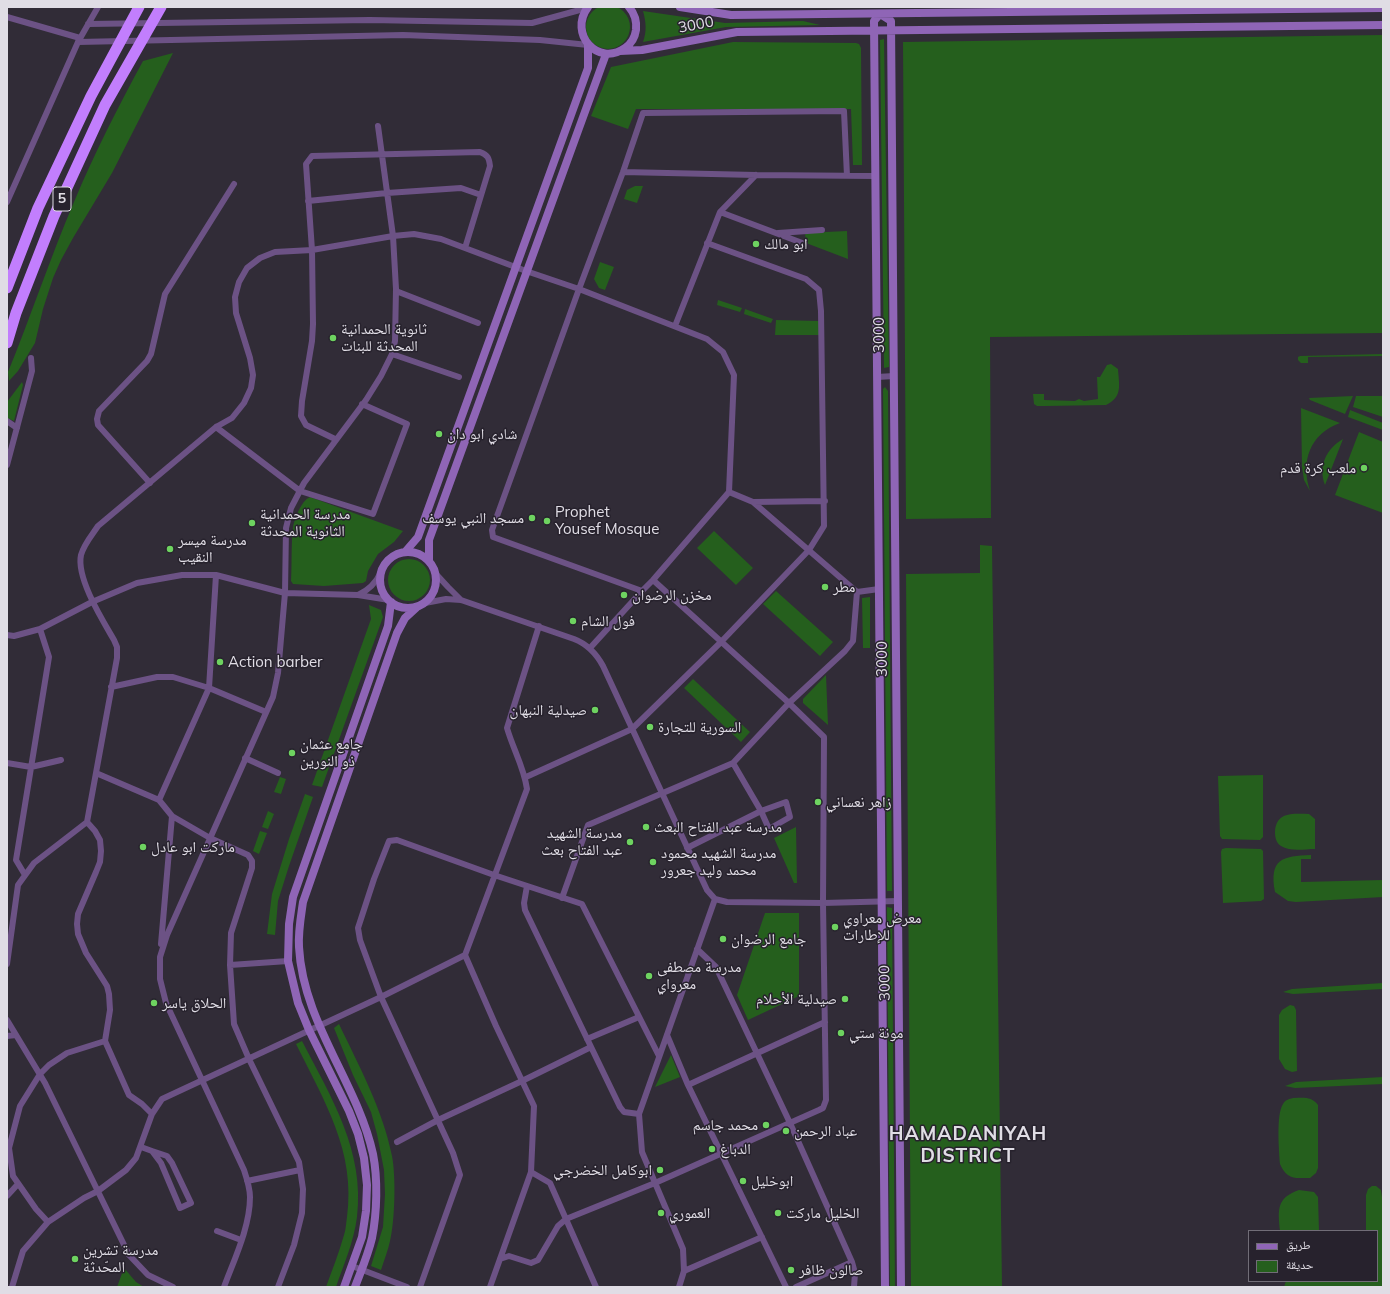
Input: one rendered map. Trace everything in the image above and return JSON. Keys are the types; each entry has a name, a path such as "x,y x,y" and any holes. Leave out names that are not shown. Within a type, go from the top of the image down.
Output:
{"highway":[{"name":"5","path":"7,288 38,208 91,96 138,7"},
{"name":"5","path":"7,343 16,313 54,216 105,105 161,7"}],"street":[{"path":"7,202 79,40 98,7"},
{"path":"88,24 370,20 532,23 588,7"},
{"path":"405,552 418,537 588,68 588,45 582,33 581,20 588,7"},
{"path":"620,51 630,44 635,34 637,23 633,12 629,7"},
{"path":"680,7 732,16 880,10 1383,8"},
{"path":"880,10 891,21 891,30"},
{"name":"3000","path":"880,10 874,21 874,31 885,1287"},
{"path":"7,17 79,40 404,34 540,40 588,45 596,51 606,54 429,540 429,561 436,574 461,600"},
{"name":"3000","path":"606,54 620,51 642,50 737,32 1383,25"},
{"name":"3000","path":"891,30 901,1287"},
{"path":"642,591 493,537 492,530 623,172 643,113 844,111 847,176"},
{"path":"160,957 166,935 273,697 278,673 285,593 286,528 291,508 304,483 381,376 392,354 395,341 396,291 393,236 378,126"},
{"path":"335,439 306,425 301,416 312,341 313,324 312,250 306,164 312,156 480,152 486,154 489,159 490,166 465,248"},
{"path":"623,172 875,176"},
{"path":"675,326 720,212 756,175"},
{"path":"150,483 98,425 97,419 100,412 147,361 151,354 165,294 234,184"},
{"path":"308,201 387,193 461,188 481,195"},
{"path":"720,212 805,244"},
{"path":"776,233 822,230"},
{"path":"7,964 18,885 34,863 87,822 117,658 117,647 92,602 82,572 81,556 86,542 98,526 216,427 232,418 244,403 251,388 253,375 250,358 236,313 235,297 239,282 247,268 260,258 274,252 312,250 393,236 414,234 441,239 579,289 675,326 707,339 723,352 734,375 730,492 653,580 590,648"},
{"path":"526,777 632,729 721,642 809,550 824,526 825,501 821,311 819,290 806,279 707,243"},
{"path":"396,291 478,323"},
{"path":"392,354 459,377"},
{"path":"7,465 32,370 31,358"},
{"path":"877,377 894,376"},
{"path":"216,427 300,491 373,514 407,424 362,404"},
{"path":"7,421 17,428"},
{"path":"730,492 753,502 857,592 879,589"},
{"path":"753,502 825,501"},
{"path":"358,595 369,588 378,578 390,558 397,554 405,552 418,554 429,561"},
{"path":"344,1287 362,1237 366,1211 367,1184 364,1158 358,1134 349,1111 309,1030 298,1003 288,961 288,924 293,897 388,626 390,601 381,588 381,572"},
{"path":"159,800 209,688 216,574"},
{"path":"7,635 14,636 40,629 92,602 136,584 182,575 216,574 285,593 358,595 390,601 404,608 417,607"},
{"path":"425,603 435,590 437,582 436,574"},
{"path":"500,1259 509,1256 531,1263 538,1260 558,1226 566,1219 655,1183 819,1110 823,1108 826,1100 823,903 824,737 789,703 653,580"},
{"path":"562,898 588,825 733,763 789,703 845,651 853,641 857,592"},
{"path":"355,1287 372,1239 376,1183 373,1155 367,1131 358,1109 310,1005 303,976 299,946 300,924 303,902 397,633 405,618 417,607 425,603 446,599 461,600 539,626 579,641 590,648 600,661 707,890 715,899 727,902 823,903 898,901"},
{"path":"12,1287 24,1251 48,1222 84,1198 98,1191 126,1170 136,1158 152,1114 162,1099 381,997 465,955 527,789 526,777 507,728 539,626"},
{"path":"25,876 16,860 49,657 40,629"},
{"path":"111,687 157,677 173,677 209,688 266,712"},
{"path":"245,758 278,773"},
{"path":"7,763 31,767 61,760"},
{"path":"687,848 761,812 786,802 790,817 768,829 761,812 733,763"},
{"path":"96,773 159,800 172,816 210,838 248,855 252,861 252,868 231,933 230,965 234,1024 249,1059 299,1162 303,1189 302,1213 294,1245 278,1287"},
{"path":"172,816 160,957 160,979 166,1003 244,1170 250,1197 247,1223 224,1287"},
{"path":"87,822 95,831 100,840 101,851 100,862 80,905 77,924 78,934 86,953 107,986 110,1010 105,1041 129,1095 142,1104 152,1114"},
{"path":"314,838 324,842"},
{"path":"420,1287 460,1175 453,1153 381,997 360,940 358,928 374,879 389,841 397,840 494,875 582,904 658,1056"},
{"path":"528,886 524,903 525,910 587,1040 620,1107 624,1112 639,1114"},
{"path":"679,1287 684,1271 683,1249 642,1152 639,1114 658,1056 667,1035 715,899"},
{"path":"697,949 716,967 790,1123 852,1262 855,1273 854,1287"},
{"path":"465,955 496,1026 534,1106 531,1172 490,1287"},
{"path":"230,965 288,961"},
{"path":"587,1040 639,1017"},
{"path":"7,1020 45,1083 129,1255 148,1275 173,1287"},
{"path":"688,1085 825,1022"},
{"path":"7,1036 16,1035"},
{"path":"667,1035 688,1085 786,1287"},
{"path":"48,1222 36,1209 13,1176 9,1139 20,1106 40,1074 49,1065 67,1053 105,1041"},
{"path":"397,1142 438,1120 591,1047"},
{"path":"141,1147 167,1156 172,1163 191,1203 180,1208 161,1163 152,1151"},
{"path":"7,1167 10,1159"},
{"path":"247,1181 300,1170"},
{"path":"531,1172 550,1183 596,1287"},
{"path":"7,1196 18,1184"},
{"path":"217,1232 241,1240"},
{"path":"684,1271 762,1237"},
{"path":"796,1287 852,1262"},
{"path":"352,1266 407,1287"}],"green space":[{"path":"604,5 612,5 624,11 630,23 630,31 624,43 612,49 604,49 592,43 586,31 586,23 592,11"},
{"path":"643,11 725,23 803,21 820,25 726,27 643,42 646,26"},
{"path":"1383,35 1383,333 990,337 991,518 906,519 903,42"},
{"path":"884,39 889,367 884,368 880,40"},
{"path":"733,42 859,44 861,48 862,165 853,165 851,109 636,109 628,129 591,116 611,67"},
{"path":"173,53 112,173 61,260 53,278 43,309 35,343 18,371 9,381 8,372 65,223 90,166 124,96 143,61"},
{"path":"635,186 643,186 637,203 624,199 627,190"},
{"path":"847,231 848,259 806,243 805,233"},
{"path":"600,262 614,267 605,290 599,288 594,279"},
{"path":"718,300 742,308 740,312 717,305"},
{"path":"745,309 773,319 771,323 744,314"},
{"path":"776,320 819,321 819,335 775,335"},
{"path":"1383,354 1383,356 1308,357 1308,363 1301,363 1298,360 1298,357 1300,356"},
{"path":"1111,364 1118,369 1119,390 1115,398 1106,405 1037,406 1034,404 1033,394 1044,394 1044,400 1075,401 1079,399 1084,401 1098,399 1097,377 1100,377 1107,365"},
{"path":"22,382 23,385 14,421 7,418 7,402"},
{"path":"885,387 888,391 892,891 887,891 883,389"},
{"path":"1353,396 1345,414 1310,400 1309,398"},
{"path":"1356,396 1383,396 1383,417 1353,407"},
{"path":"1301,408 1340,423 1321,434 1310,450 1306,469 1310,491 1304,480 1302,467"},
{"path":"1350,410 1383,423 1383,430 1348,417"},
{"name":"ملعب كرة قدم","path":"1359,432 1383,442 1383,513 1335,495"},
{"path":"1343,439 1325,485 1322,471 1325,459 1332,448"},
{"path":"310,497 403,531 394,542 378,554 368,571 366,581 363,583 324,586 293,584 291,581 293,527 301,506"},
{"path":"714,531 753,568 736,585 697,548"},
{"path":"980,545 992,546 1002,1287 911,1287 906,574 980,573"},
{"path":"405,559 413,559 421,562 427,568 430,580 427,592 421,598 413,601 405,601 397,598 391,592 388,584 388,576 391,568 397,562"},
{"path":"776,591 833,642 820,656 763,604"},
{"path":"870,597 870,648 863,648 862,598"},
{"path":"369,605 381,610 383,617 322,787 312,785 371,619"},
{"path":"826,675 828,725 803,703 803,699"},
{"path":"693,679 750,732 741,742 684,688"},
{"path":"1263,775 1263,837 1260,840 1222,839 1220,836 1218,776"},
{"path":"280,777 286,779 281,794 274,792"},
{"path":"305,794 313,797 278,901 275,935 267,934 272,894"},
{"path":"268,811 274,814 268,829 262,827"},
{"path":"1292,814 1309,814 1315,819 1315,849 1293,850 1279,845 1275,834 1276,825 1279,820 1282,817"},
{"path":"796,827 797,883 794,883 774,838"},
{"path":"260,831 267,833 259,854 253,851"},
{"path":"1222,849 1261,849 1263,851 1264,899 1261,901 1223,903 1221,852"},
{"path":"1311,855 1311,859 1301,859 1301,882 1383,880 1383,897 1296,902 1288,901 1275,892 1274,872 1276,866 1285,858"},
{"path":"887,907 892,908 895,1287 890,1287"},
{"path":"765,913 799,913 799,996 748,1020 737,995"},
{"path":"1383,983 1383,989 1293,994 1283,992 1292,989"},
{"path":"1290,1005 1294,1006 1296,1010 1297,1071 1292,1072 1285,1069 1279,1059 1279,1015 1282,1010"},
{"path":"339,1024 377,1105 392,1156 394,1186 393,1222 389,1245 381,1270 371,1266 383,1227 385,1194 384,1170 371,1112 353,1075 334,1028"},
{"path":"302,1041 324,1083 343,1125 351,1147 356,1170 358,1193 356,1226 336,1287 326,1287 345,1230 349,1193 347,1170 342,1148 327,1106 296,1044"},
{"path":"671,1055 680,1077 655,1087"},
{"path":"1383,1077 1383,1084 1295,1088 1285,1086 1296,1082"},
{"path":"1293,1098 1310,1099 1318,1105 1318,1168 1316,1173 1310,1178 1292,1177 1286,1173 1280,1164 1278,1133 1279,1116 1284,1103"},
{"path":"1372,1186 1376,1186 1381,1190 1383,1204 1383,1287 1284,1287 1286,1282 1378,1282 1378,1230 1366,1230 1366,1195 1368,1189"},
{"path":"1299,1190 1314,1192 1318,1197 1319,1230 1280,1230 1280,1206 1282,1201 1291,1193"},
{"path":"124,1268 136,1282 144,1287 117,1287"}],"place":[{"name":"ابو مالك","path":"756,244"},
{"name":"ثانوية الحمدانية المحدثة للبنات","path":"333,338"},
{"name":"شادي ابو دان","path":"439,434"},
{"name":"ملعب كرة قدم","path":"1364,468"},
{"name":"مسجد النبي يوسف","path":"532,518"},
{"name":"Prophet Yousef Mosque","path":"547,521"},
{"name":"مدرسة الحمدانية الثانوية المحدثة","path":"252,523"},
{"name":"مدرسة ميسر النقيب","path":"170,549"},
{"name":"مطر","path":"825,587"},
{"name":"مخزن الرضوان","path":"624,595"},
{"name":"فول الشام","path":"573,621"},
{"name":"Action barber","path":"220,662"},
{"name":"صيدلية النبهان","path":"595,710"},
{"name":"السورية للتجارة","path":"650,727"},
{"name":"جامع عثمان ذو النورين","path":"292,753"},
{"name":"زاهر نعساني","path":"818,802"},
{"name":"مدرسة عبد الفتاح البعث","path":"646,827"},
{"name":"مدرسة الشهيد عبد الفتاح بعث","path":"630,842"},
{"name":"ماركت ابو عادل","path":"143,847"},
{"name":"مدرسة الشهيد محمود محمد وليد جعرور","path":"653,862"},
{"name":"معرض معراوي للإطارات","path":"835,927"},
{"name":"جامع الرضوان","path":"723,939"},
{"name":"مدرسة مصطفى معرواي","path":"649,976"},
{"name":"صيدلية الأحلام","path":"845,999"},
{"name":"الحلاق ياسر","path":"154,1003"},
{"name":"مونة ستي","path":"841,1033"},
{"name":"محمد جاسم","path":"766,1125"},
{"name":"عباد الرحمن","path":"786,1131"},
{"name":"الدباغ","path":"712,1149"},
{"name":"ابوكامل الخضرجي","path":"660,1170"},
{"name":"ابوخليل","path":"743,1181"},
{"name":"العموري","path":"661,1213"},
{"name":"الخليل ماركت","path":"778,1213"},
{"name":"مدرسة تشرين المحّدثة","path":"75,1259"},
{"name":"صالون ظافر","path":"791,1270"}],"district":[{"name":"HAMADANIYAH DISTRICT","path":"968,1145"}]}
